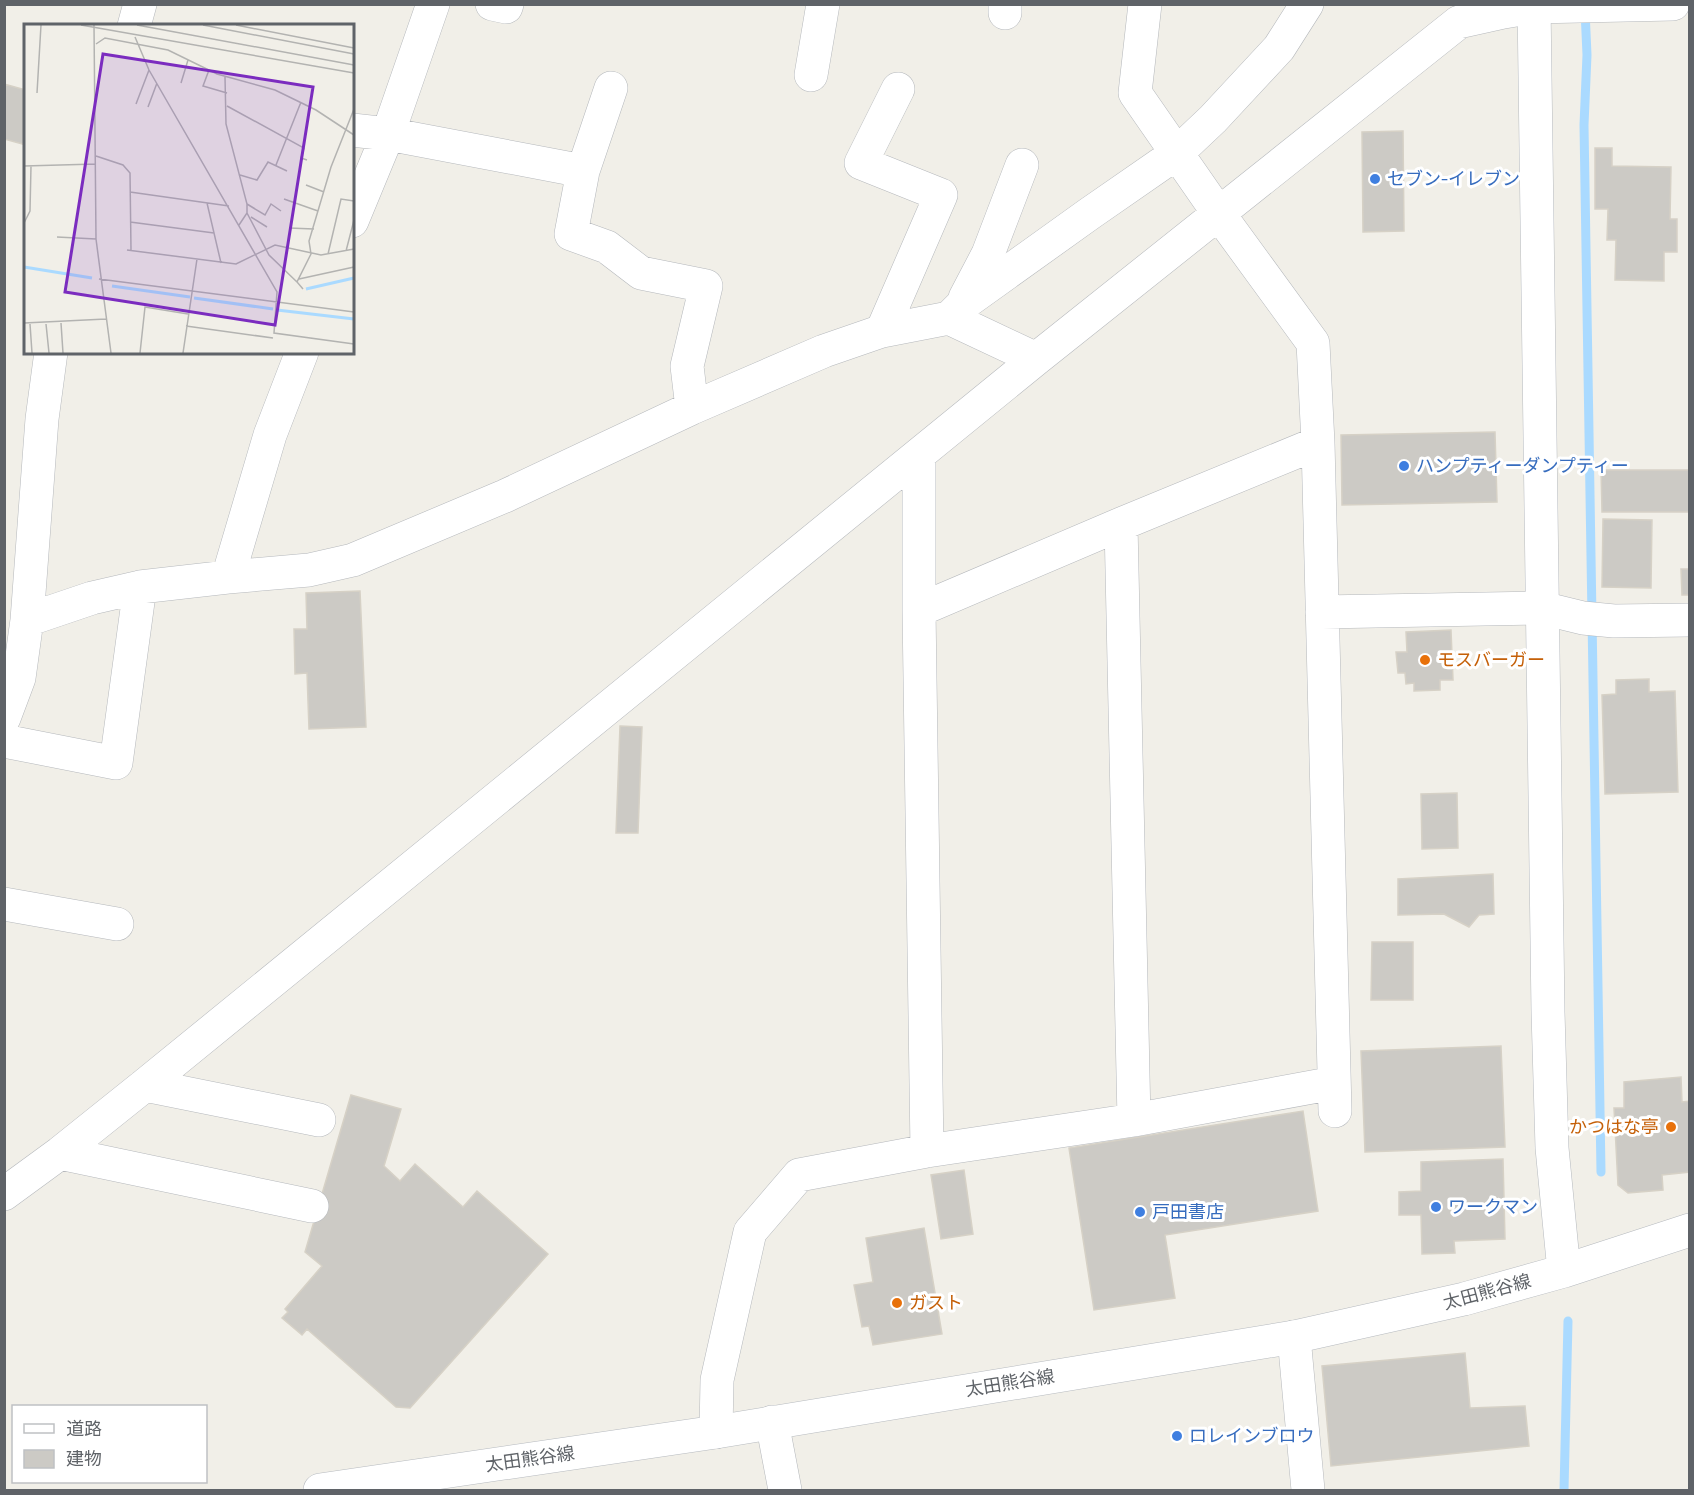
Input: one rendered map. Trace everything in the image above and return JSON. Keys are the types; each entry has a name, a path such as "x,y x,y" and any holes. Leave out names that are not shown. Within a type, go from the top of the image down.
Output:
{"street":[{"path":"135,24 140,4"},
{"path":"354,216 388,134 433,4"},
{"path":"492,4 506,7 507,4"},
{"path":"811,75 824,4"},
{"path":"716,1432 717,1380 750,1232 799,1175 927,1151 1134,1120 1334,1097 1318,442 1313,343 1135,93 1144,4"},
{"path":"27,620 92,598 140,587 309,570 353,560 506,496 692,408 824,351 882,331 956,311 1177,153 1213,119 1279,48 1307,4"},
{"path":"4,1194 60,1153 145,1085 1036,360 1460,22 1544,6 1673,4"},
{"path":"1544,6 1542,608 1548,1000 1552,1148 1564,1271"},
{"path":"611,88 583,171 571,234 607,247 641,273 706,286 687,366 692,408"},
{"path":"882,331 941,195 861,163 898,88"},
{"path":"354,130 388,134 583,171"},
{"path":"956,311 988,254 1022,165"},
{"path":"956,311 1036,360"},
{"path":"4,718 19,678 27,620 42,419 51,354"},
{"path":"228,577 270,435 301,354"},
{"path":"920,610 1318,442"},
{"path":"919,455 927,1151"},
{"path":"1121,524 1134,1120"},
{"path":"4,741 116,763 140,587"},
{"path":"1322,612 1542,608 1599,620 1689,620"},
{"path":"4,904 117,924"},
{"path":"145,1085 319,1120"},
{"path":"60,1153 312,1206"},
{"name":"太田熊谷線","path":"320,1491 716,1432 1294,1336 1464,1299 1564,1271 1689,1230"},
{"path":"1294,1336 1308,1491"},
{"path":"772,1422 785,1491"}],"building":[{"path":"4,84 24,89 24,144 4,139"},
{"path":"1403,131 1404,231 1363,232 1362,132"},
{"path":"1595,148 1612,148 1612,166 1671,167 1670,219 1677,219 1677,252 1664,252 1664,281 1615,280 1616,240 1607,240 1608,209 1595,209"},
{"path":"1495,432 1497,502 1342,505 1341,435"},
{"path":"1601,470 1690,470 1690,512 1602,512"},
{"path":"1603,519 1652,520 1651,588 1602,587"},
{"path":"1681,569 1690,569 1690,595 1682,595"},
{"path":"360,591 366,727 309,729 307,673 295,674 294,629 307,629 306,593"},
{"path":"1451,630 1453,680 1440,680 1440,690 1414,691 1414,683 1406,684 1405,673 1398,673 1396,652 1407,652 1406,632"},
{"path":"1649,679 1649,692 1675,691 1678,792 1605,794 1602,695 1616,694 1616,680"},
{"path":"620,726 642,727 638,833 616,833"},
{"path":"1457,793 1458,848 1422,849 1421,794"},
{"path":"1493,874 1494,914 1479,915 1469,927 1444,914 1398,915 1398,879"},
{"path":"1372,942 1413,942 1413,1000 1371,1000"},
{"path":"1501,1046 1505,1147 1365,1152 1361,1051"},
{"path":"1681,1077 1682,1102 1690,1101 1690,1172 1662,1175 1663,1190 1628,1193 1618,1185 1614,1108 1624,1108 1624,1082"},
{"path":"351,1095 401,1109 384,1166 400,1181 415,1164 463,1207 477,1191 548,1254 410,1408 396,1407 307,1329 302,1335 282,1318 288,1312 285,1309 322,1266 305,1252"},
{"path":"1303,1111 1318,1211 1165,1235 1175,1298 1094,1310 1069,1148"},
{"path":"1503,1159 1505,1239 1454,1241 1455,1253 1422,1254 1421,1215 1399,1215 1399,1192 1421,1191 1421,1162"},
{"path":"964,1170 973,1234 941,1239 931,1175"},
{"path":"924,1228 942,1334 873,1345 869,1326 862,1327 854,1285 873,1282 866,1238"},
{"path":"1465,1353 1470,1408 1525,1406 1529,1446 1331,1466 1322,1366"}],"waterway":[{"path":"1585,10 1587,55 1584,125 1601,1172"},
{"path":"1564,1490 1568,1321"}],"place":[{"name":"セブン-イレブン","path":"1375,179"},
{"name":"ハンプティーダンプティー","path":"1404,466"},
{"name":"モスバーガー","path":"1425,660"},
{"name":"かつはな亭","path":"1671,1127"},
{"name":"ワークマン","path":"1436,1207"},
{"name":"戸田書店","path":"1140,1212"},
{"name":"ガスト","path":"897,1303"},
{"name":"ロレインブロウ","path":"1177,1436"}]}
